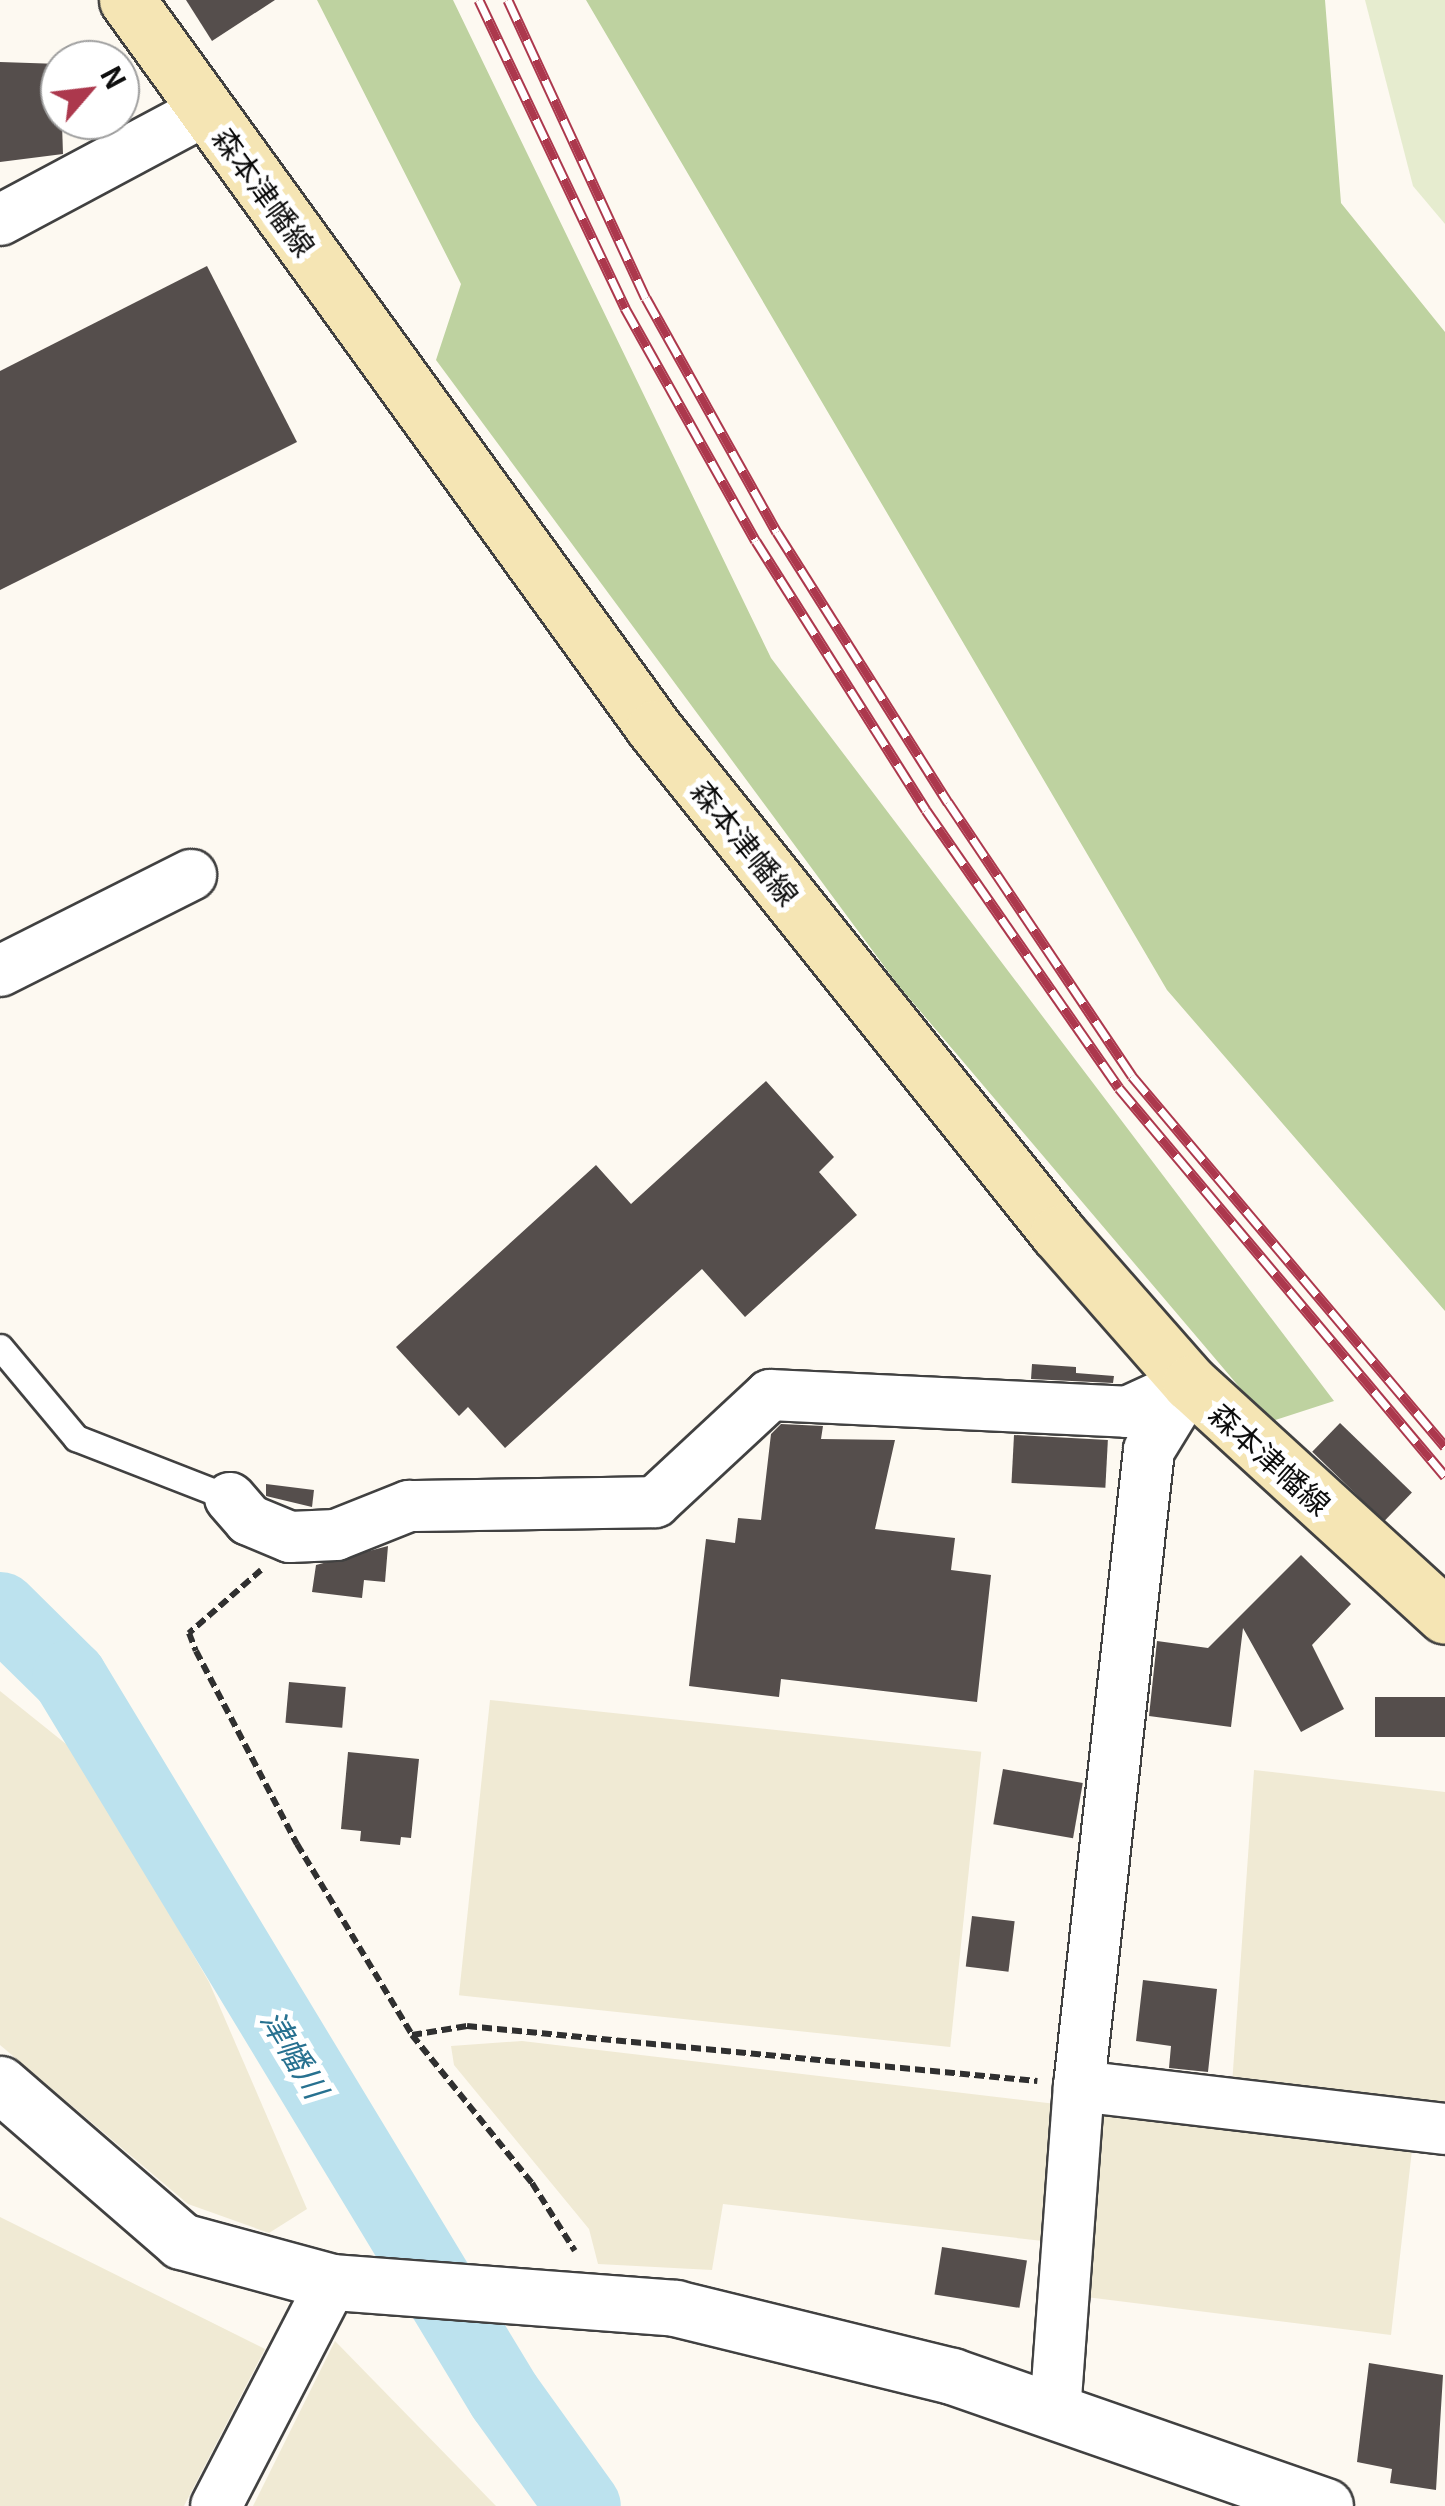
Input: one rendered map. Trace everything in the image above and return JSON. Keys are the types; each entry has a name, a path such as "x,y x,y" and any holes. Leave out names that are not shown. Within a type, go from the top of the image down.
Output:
{"main road":[{"name":"森本津幡線","path":"127,0 654,728 1058,1233 1190,1383 1445,1616"}],"street":[{"path":"0,220 206,110"},
{"path":"0,971 191,874"},
{"path":"230,1498 249,1520 290,1537 336,1535 409,1506 656,1502 770,1396 1127,1412 1190,1383"},
{"path":"1055,2412 1079,2086 1149,1450 1190,1383"},
{"path":"0,2084 180,2241 332,2282 675,2308 952,2376 1325,2506"},
{"path":"1079,2086 1445,2129"},
{"path":"216,2506 332,2282"}],"lane":[{"path":"0,1346 76,1438 230,1498"}],"path":[{"path":"290,1537 234,1600 189,1633 297,1844 412,2034 532,2183 585,2302"},
{"path":"412,2034 467,2026 1079,2086"}],"shaded area":[{"path":"0,1691 76,1752 209,1982 307,2209 269,2233 188,2204 0,2045"},
{"path":"490,1700 981,1752 950,2047 459,1995"},
{"path":"1254,1770 1445,1792 1445,2114 1232,2085"},
{"path":"522,2041 1056,2104 1043,2241 723,2204 712,2270 598,2264 589,2229 454,2065 451,2046"},
{"path":"1109,2103 1413,2141 1391,2335 1078,2296 1091,2120"},
{"path":"0,2217 265,2349 184,2506 0,2506"},
{"path":"335,2341 496,2506 253,2506"}],"green space":[{"path":"317,0 453,0 771,658 1334,1401 1269,1422 898,985 436,360 461,284"},
{"path":"586,0 1325,0 1341,203 1445,332 1445,1311 1167,990"},
{"path":"1365,0 1445,0 1445,224 1413,186"}],"building":[{"path":"186,0 275,0 212,41"},
{"path":"0,62 40,63 40,140 63,140 63,154 0,162"},
{"path":"207,266 297,442 0,590 0,371"},
{"path":"766,1081 834,1157 819,1172 857,1215 745,1317 702,1269 505,1448 468,1407 459,1416 396,1347 596,1165 631,1204"},
{"path":"1032,1364 1076,1367 1076,1373 1114,1376 1113,1383 1031,1379"},
{"path":"1340,1423 1412,1492 1384,1521 1312,1452"},
{"path":"781,1424 823,1426 821,1439 895,1440 875,1529 955,1538 951,1570 991,1575 977,1702 781,1679 779,1697 689,1686 706,1539 735,1543 738,1518 761,1520 771,1434"},
{"path":"1014,1435 1108,1440 1105,1488 1011,1483"},
{"path":"266,1484 314,1490 312,1507 266,1496"},
{"path":"388,1546 385,1582 364,1580 362,1598 312,1592 316,1565"},
{"path":"1301,1555 1351,1604 1312,1645 1344,1709 1301,1732 1243,1628 1231,1727 1149,1716 1157,1641 1208,1648"},
{"path":"289,1682 346,1687 342,1728 285,1723"},
{"path":"1375,1697 1445,1697 1445,1737 1375,1737"},
{"path":"348,1752 419,1759 411,1838 401,1837 400,1845 360,1841 361,1831 341,1829"},
{"path":"1003,1769 1083,1783 1073,1838 993,1824"},
{"path":"972,1916 1015,1921 1008,1972 966,1967"},
{"path":"1143,1980 1217,1989 1208,2072 1169,2068 1171,2046 1136,2041"},
{"path":"942,2247 1027,2260 1019,2308 934,2294"},
{"path":"1369,2363 1443,2375 1436,2490 1390,2483 1392,2469 1357,2462"}],"waterway":[{"name":"津幡川","path":"0,1609 69,1677 504,2396 583,2506"}],"railway":[{"path":"479,0 625,308 756,541 926,810 1119,1088 1445,1476"},
{"path":"508,0 646,298 777,532 948,802 1132,1076 1445,1446"}]}
